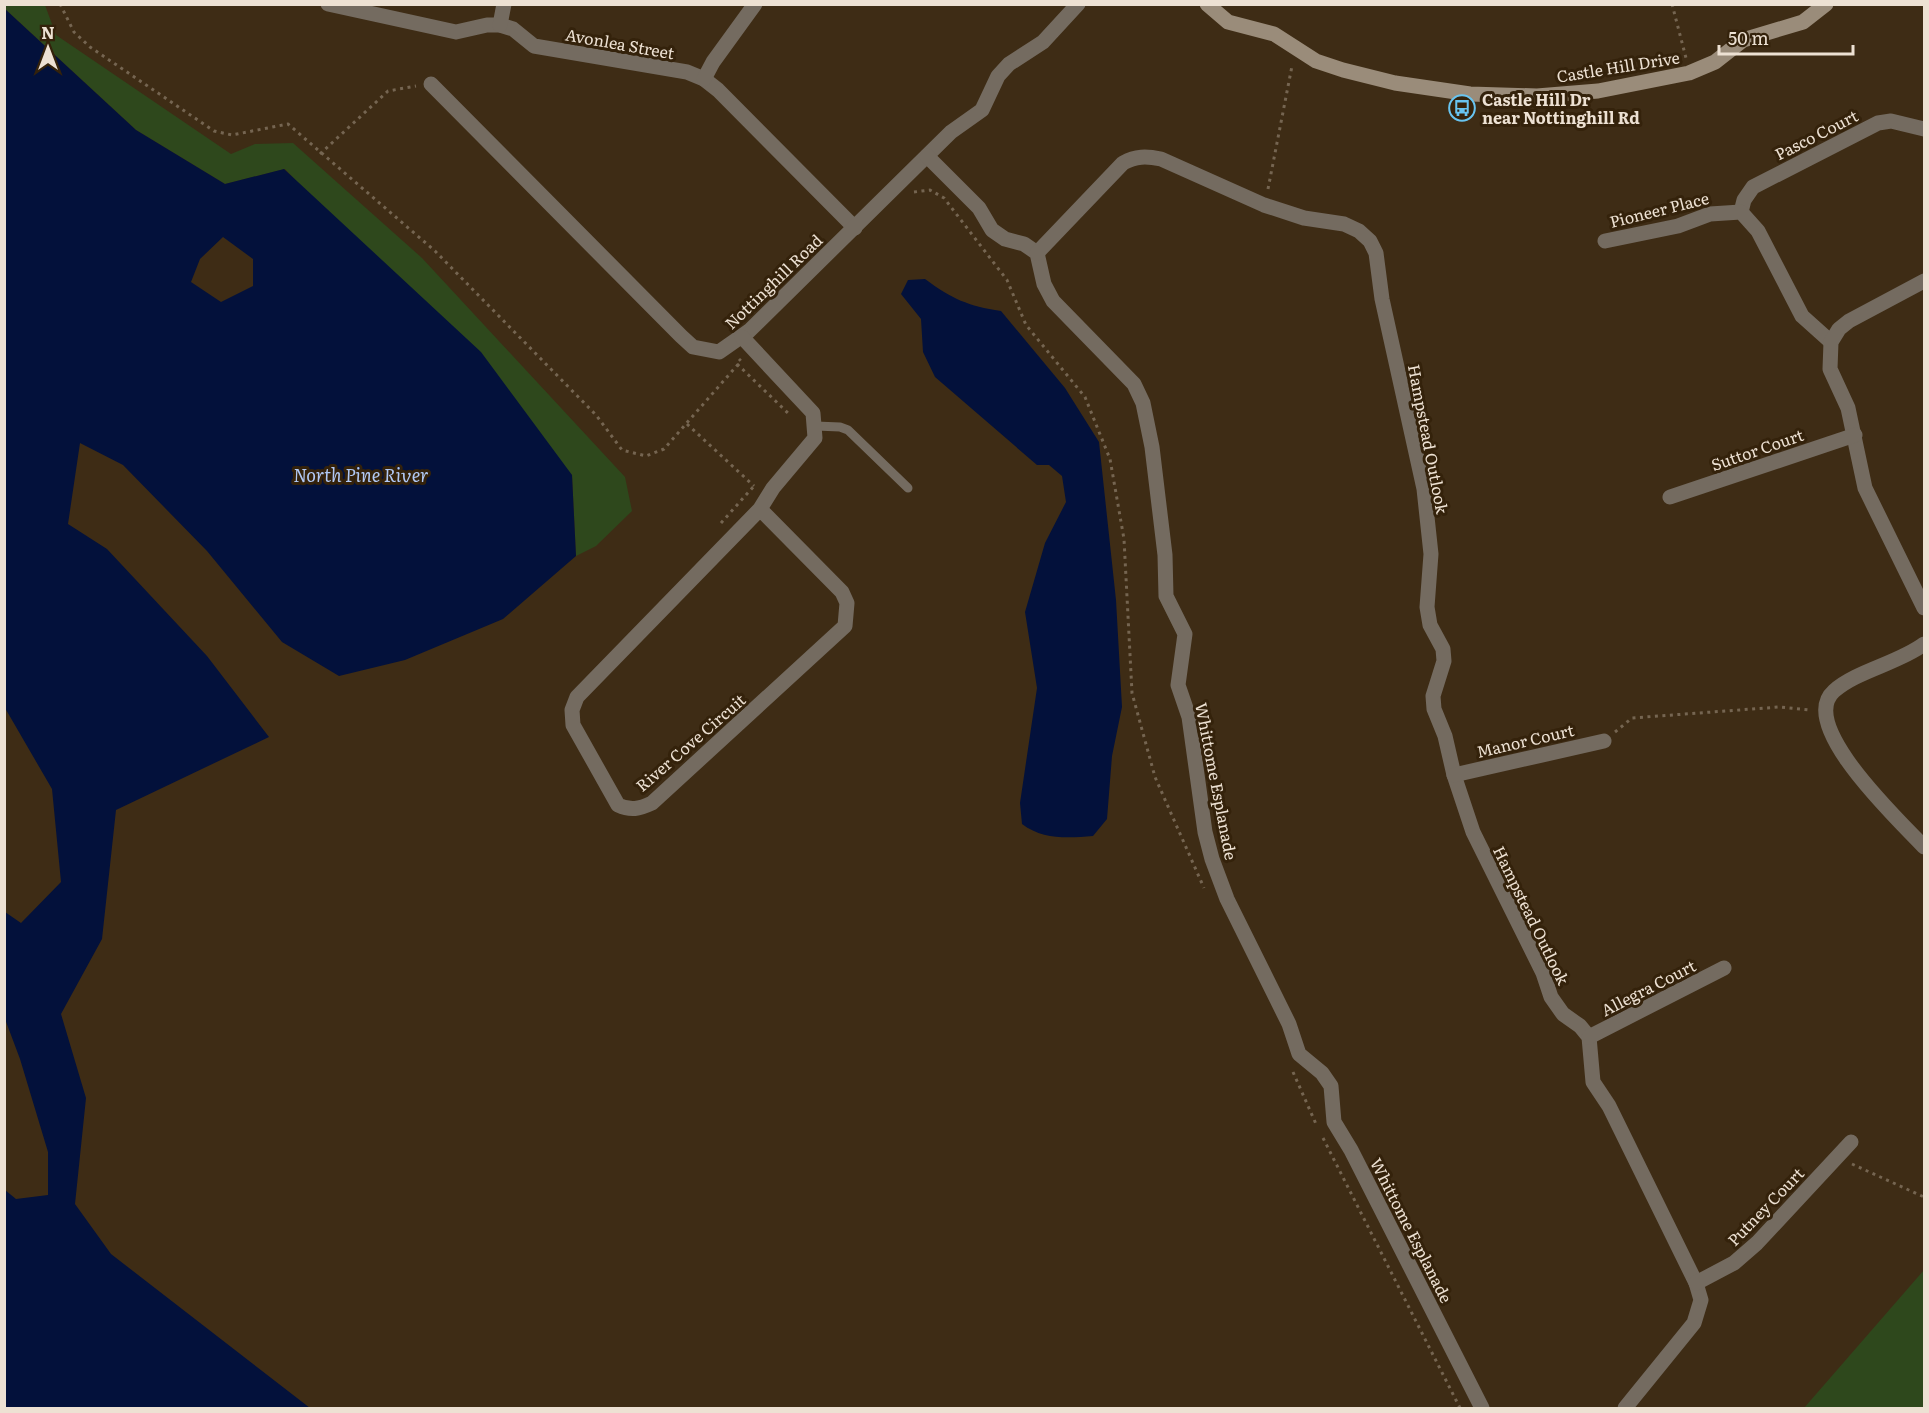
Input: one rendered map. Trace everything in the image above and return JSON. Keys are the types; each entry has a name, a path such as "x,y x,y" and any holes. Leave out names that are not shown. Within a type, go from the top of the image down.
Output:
{"street":[{"path":"328,4 456,32 487,25 500,25 504,4"},
{"path":"705,79 713,62 755,4"},
{"name":"Nottinghill Road","path":"431,84 681,336 693,347 719,352 727,349 742,337 951,132 981,110 998,76 1009,64 1042,42 1078,4"},
{"name":"Castle Hill Drive","path":"1207,4 1228,22 1274,34 1316,61 1343,69 1395,83 1470,94 1537,96 1598,91 1689,73 1715,62 1743,40 1803,22 1822,6"},
{"name":"Avonlea Street","path":"500,25 513,29 534,46 687,72 705,79 855,228"},
{"name":"Pasco Court","path":"1741,212 1744,200 1753,187 1854,133 1878,123 1891,122 1924,129"},
{"path":"927,156 979,208 992,230 1005,239 1024,244 1037,253"},
{"name":"Hampstead Outlook","path":"1037,253 1123,163 1134,157 1161,159 1264,205 1304,218 1344,224 1359,231 1370,241 1376,253 1382,299 1424,489 1431,554 1427,607 1430,625 1443,650 1444,661 1433,696 1434,709 1445,736 1454,774 1473,832 1543,973 1551,997 1563,1014 1580,1026 1589,1037"},
{"path":"1741,212 1758,231 1802,316 1831,342"},
{"name":"Pioneer Place","path":"1605,241 1678,226 1710,214 1741,212"},
{"name":"Whittome Esplanade","path":"1037,253 1044,284 1053,301 1134,384 1143,403 1151,438 1165,555 1166,596 1185,634 1178,685 1189,717 1205,832 1227,899 1289,1024 1299,1054 1323,1073 1331,1086 1334,1122 1351,1150 1482,1408"},
{"path":"1924,281 1839,329 1831,342 1830,369 1848,408 1865,488 1924,608"},
{"path":"742,337 813,412 816,426"},
{"name":"River Cove Circuit","path":"760,509 842,592 847,603 845,626 652,803 639,809 628,809 618,805 573,725 572,710 577,697 760,509 773,488 815,438 816,426"},
{"name":"Suttor Court","path":"1670,497 1855,435"},
{"path":"1924,644 1833,691 1824,711 1828,730 1839,750 1924,847"},
{"name":"Manor Court","path":"1454,774 1604,741"},
{"name":"Allegra Court","path":"1589,1037 1725,968"},
{"path":"1589,1037 1593,1082 1609,1106 1696,1283 1701,1300 1695,1323 1625,1408"},
{"name":"Putney Court","path":"1696,1283 1734,1263 1757,1244 1851,1142"}],"lane":[{"path":"816,426 840,427 848,430 908,488"}],"path":[{"path":"60,4 74,32 90,47 214,131 232,135 288,124 435,251 597,415 622,450 646,456 664,449 739,362 753,349"},
{"path":"1672,4 1689,73"},
{"path":"1264,205 1295,49"},
{"path":"320,154 388,91 431,84"},
{"path":"909,195 919,190 930,190 944,198 1007,280 1026,325 1085,397 1110,459 1124,539 1132,693 1155,777 1183,846 1209,899"},
{"path":"727,349 795,420"},
{"path":"687,424 754,486"},
{"path":"716,529 759,480 773,488"},
{"path":"1604,741 1632,718 1779,707 1824,711"},
{"path":"1292,1070 1326,1145 1460,1408"},
{"path":"1836,1157 1924,1197"}],"green space":[{"path":"4,5 45,5 56,35 231,154 255,144 293,143 422,258 625,477 632,511 596,546 576,556 572,475 285,169 225,184 136,130 5,9"},
{"path":"1924,1270 1924,1408 1804,1408"}],"water":[{"name":"North Pine River","path":"5,9 136,130 225,184 284,169 481,352 572,475 576,556 503,619 405,660 339,676 282,642 207,551 123,465 80,443 68,524 107,549 207,656 269,737 116,810 102,939 61,1014 86,1098 75,1204 111,1254 310,1408 5,1408 5,1190 16,1199 48,1195 48,1152 20,1059 5,1019 5,912 21,923 61,882 52,789 5,708","holes":["223,237 253,259 253,286 221,302 191,282 200,259"]},
{"path":"925,279 961,301 1001,311 1065,388 1099,442 1116,600 1122,707 1112,756 1107,819 1093,836 1056,837 1038,833 1022,824 1020,803 1037,688 1025,612 1045,543 1066,502 1062,476 1049,465 1037,465 935,377 923,352 921,319 901,294 908,280"}],"place":[{"name":"Castle Hill Dr near Nottinghill Rd","path":"1462,108"}]}
